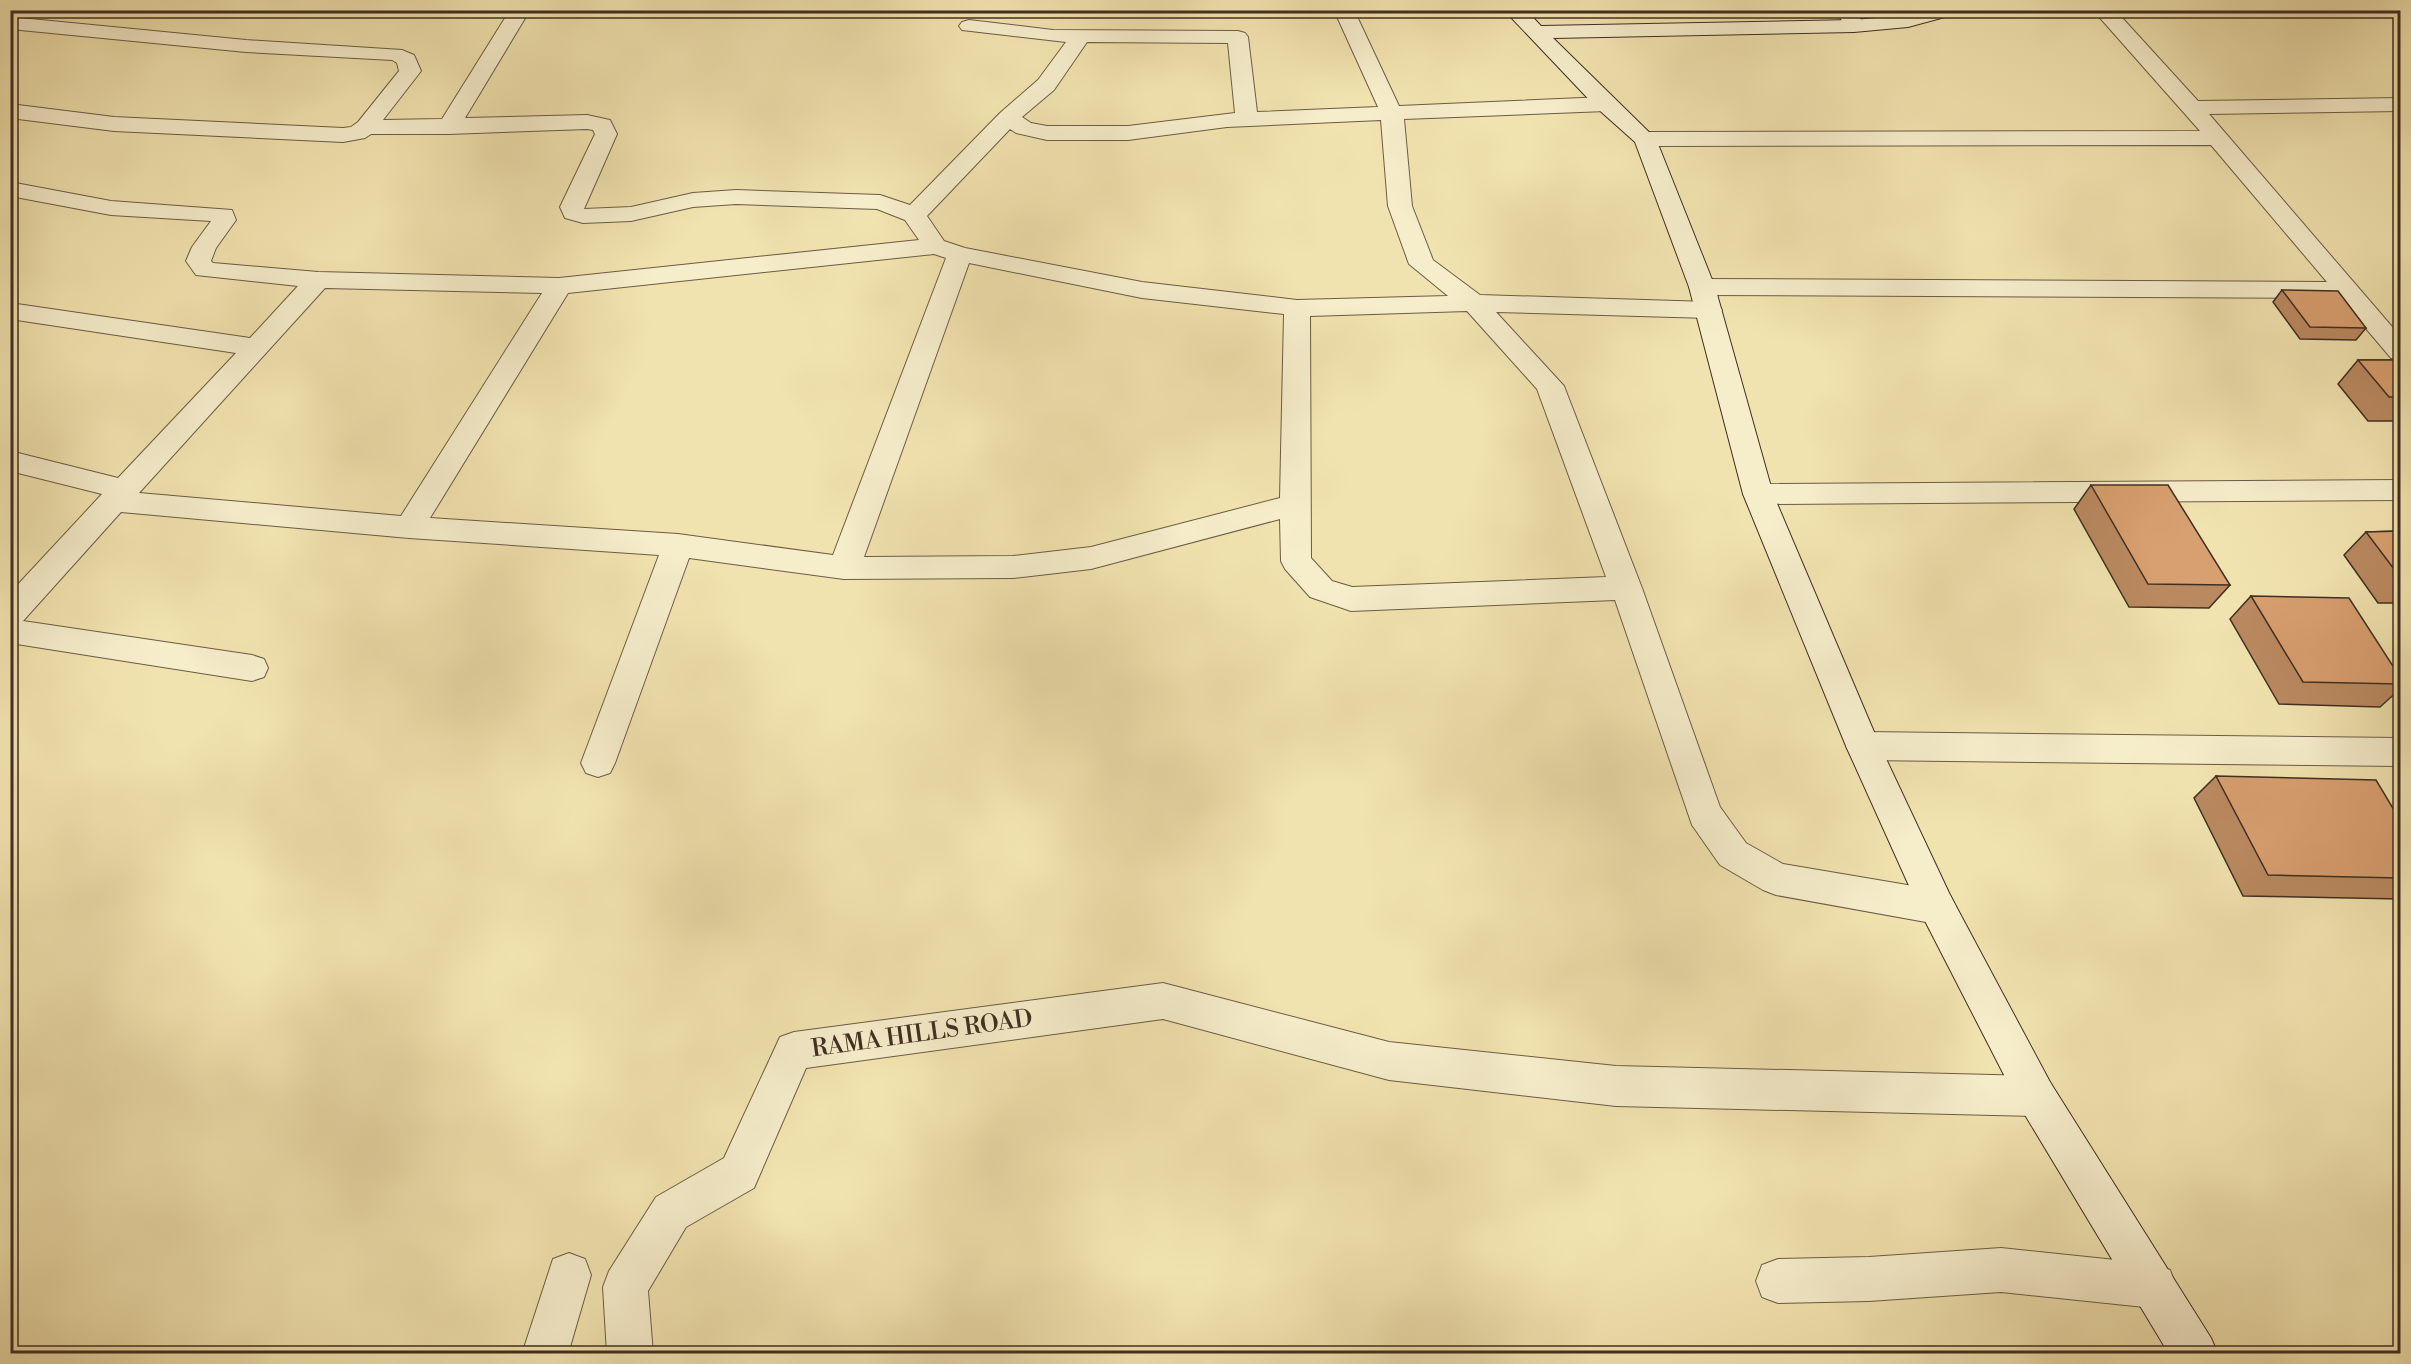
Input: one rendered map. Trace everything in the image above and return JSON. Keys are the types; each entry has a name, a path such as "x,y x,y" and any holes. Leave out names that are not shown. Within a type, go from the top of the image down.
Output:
{"street":[{"path":"448,127 520,10"},
{"path":"1344,10 1392,114 1400,206 1422,264 1474,303 1550,386 1626,588 1705,814 1732,854 1776,879 1937,907"},
{"path":"1525,21 1850,18 1908,21 1948,10"},
{"path":"2103,10 2192,108 2400,352"},
{"path":"1525,21 1606,104 1645,139 1706,298 1758,494 1863,746 1937,907 2036,1096 2195,1353"},
{"path":"10,23 246,46 395,54 407,59 410,71 366,127 357,133 343,135 114,124 10,111"},
{"path":"969,26 1057,27 1081,36 1238,37 1247,120"},
{"path":"914,215 1008,118 1046,85 1081,36"},
{"path":"1008,118 1024,128 1047,134 1128,133 1247,120 1606,104"},
{"path":"2192,108 2400,104"},
{"path":"366,127 448,127 587,122 602,125 606,134 572,207 573,213 583,216 631,214 693,200 736,197 880,202 914,215 947,250"},
{"path":"1645,139 2216,138"},
{"path":"10,189 111,208 224,215 224,220 204,247 198,261 206,270 318,280 559,286 947,250 1142,290 1297,309 1706,298 2347,290"},
{"path":"844,568 947,250"},
{"path":"10,614 318,280"},
{"path":"409,527 559,286"},
{"path":"1297,309 1296,561 1321,589 1351,599 1626,588"},
{"path":"10,311 254,348"},
{"path":"10,461 119,496 409,527 678,545 844,568 1013,567 1091,558 1295,505"},
{"path":"1758,494 2400,490"},
{"path":"598,763 678,545"},
{"path":"10,631 252,668"},
{"path":"1863,746 2400,752"},
{"name":"RAMA HILLS ROAD","path":"630,1353 625,1287 671,1212 739,1173 794,1051 1163,1001 1389,1060 1616,1086 2036,1096"},
{"path":"1778,1281 1869,1279 2001,1270 2154,1286"},
{"path":"545,1353 569,1275"}],"building":[{"path":"2282,290 2338,291 2366,328 2310,327"},
{"path":"2358,360 2400,360 2400,397 2389,397"},
{"path":"2091,485 2168,485 2230,585 2148,584"},
{"path":"2400,531 2400,577 2366,532"},
{"path":"2251,596 2349,598 2400,677 2400,684 2303,682"},
{"path":"2216,776 2376,780 2400,820 2400,878 2268,875"}]}
